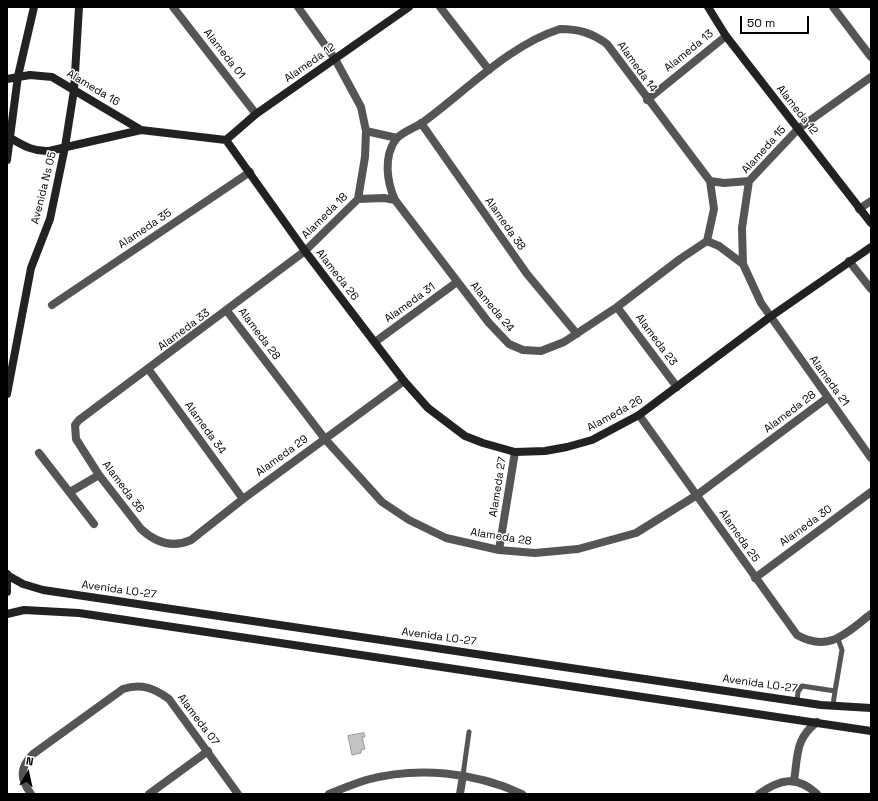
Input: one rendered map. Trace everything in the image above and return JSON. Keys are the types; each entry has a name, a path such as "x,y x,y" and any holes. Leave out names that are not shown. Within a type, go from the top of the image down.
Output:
{"street":[{"path":"7,160 18,76 34,7"},
{"name":"Avenida Ns 05","path":"7,394 30,268 50,219 65,147 74,90 79,7"},
{"name":"Alameda 01","path":"174,7 256,114"},
{"name":"Alameda 18","path":"298,7 335,58 361,107 366,131 365,157 358,199 305,251"},
{"name":"Alameda 12","path":"226,140 256,114 409,7"},
{"path":"440,7 489,70"},
{"name":"Alameda 12","path":"708,7 726,36 871,223"},
{"path":"834,7 871,57"},
{"name":"Alameda 14","path":"397,138 421,123 489,70 546,34 560,29 584,31 595,35 606,44 647,100 710,181 714,209 707,241"},
{"name":"Alameda 13","path":"647,100 726,36"},
{"name":"Alameda 16","path":"7,79 18,76 41,75 52,78 141,130"},
{"name":"Alameda 15","path":"770,317 761,304 743,264 742,228 749,181 798,129 871,77"},
{"name":"Alameda 38","path":"421,123 527,274 577,334"},
{"name":"Alameda 16","path":"9,137 24,146 40,152 49,152 141,130 226,140"},
{"path":"366,131 397,138"},
{"name":"Alameda 24","path":"397,138 389,161 387,177 396,200 457,282 500,336 509,344 523,350 541,351 552,348 577,334 617,307 680,259 707,241"},
{"name":"Alameda 26","path":"226,140 305,251 404,381 428,408 460,433 483,443 515,452 545,451 592,440 639,415 770,317 871,247"},
{"name":"Alameda 35","path":"52,305 250,172"},
{"path":"710,181 724,183 749,181"},
{"path":"358,199 384,198 396,200"},
{"path":"859,209 871,201"},
{"path":"707,241 718,246 743,264"},
{"name":"Alameda 33","path":"75,425 79,420 149,370 305,251"},
{"path":"849,261 871,289"},
{"name":"Alameda 31","path":"375,342 457,282"},
{"name":"Alameda 23","path":"617,307 678,387"},
{"name":"Alameda 28","path":"227,311 325,439 382,502 409,520 446,538 499,550 535,553 578,549 636,533 697,495 827,398"},
{"name":"Alameda 21","path":"770,317 871,458"},
{"name":"Alameda 34","path":"149,370 243,499"},
{"name":"Alameda 29","path":"173,545 191,540 243,499 404,381"},
{"name":"Alameda 25","path":"639,415 797,635 806,640 816,642 838,639"},
{"name":"Alameda 36","path":"75,425 76,439 99,475 141,529 150,537 173,545"},
{"name":"Alameda 27","path":"499,550 515,452"},
{"path":"39,453 94,524"},
{"path":"70,492 99,475"},
{"name":"Alameda 30","path":"755,578 871,492"},
{"path":"7,574 7,592"},
{"name":"Avenida LO-27","path":"7,574 23,584 43,590 797,701 833,706 871,708"},
{"path":"7,614 24,610 79,613 871,731"},
{"path":"838,639 871,614"},
{"name":"Alameda 07","path":"31,794 23,784 23,769 26,761 32,754 123,688 132,686 145,686 157,690 169,699 238,794"},
{"path":"794,781 802,738 804,733 817,722"},
{"path":"149,794 208,751"},
{"path":"329,794 367,780 413,772 463,775 510,788 522,794"},
{"path":"460,794 463,775"},
{"path":"759,794 777,783 794,781 803,783 817,794"}],"lane":[{"path":"833,706 834,691 842,650 838,639"},
{"path":"797,701 798,692 802,686 834,691"},
{"path":"463,775 469,732"}],"building":[{"path":"364,733 365,737 362,737 365,749 361,750 361,753 352,755 348,736"}]}
